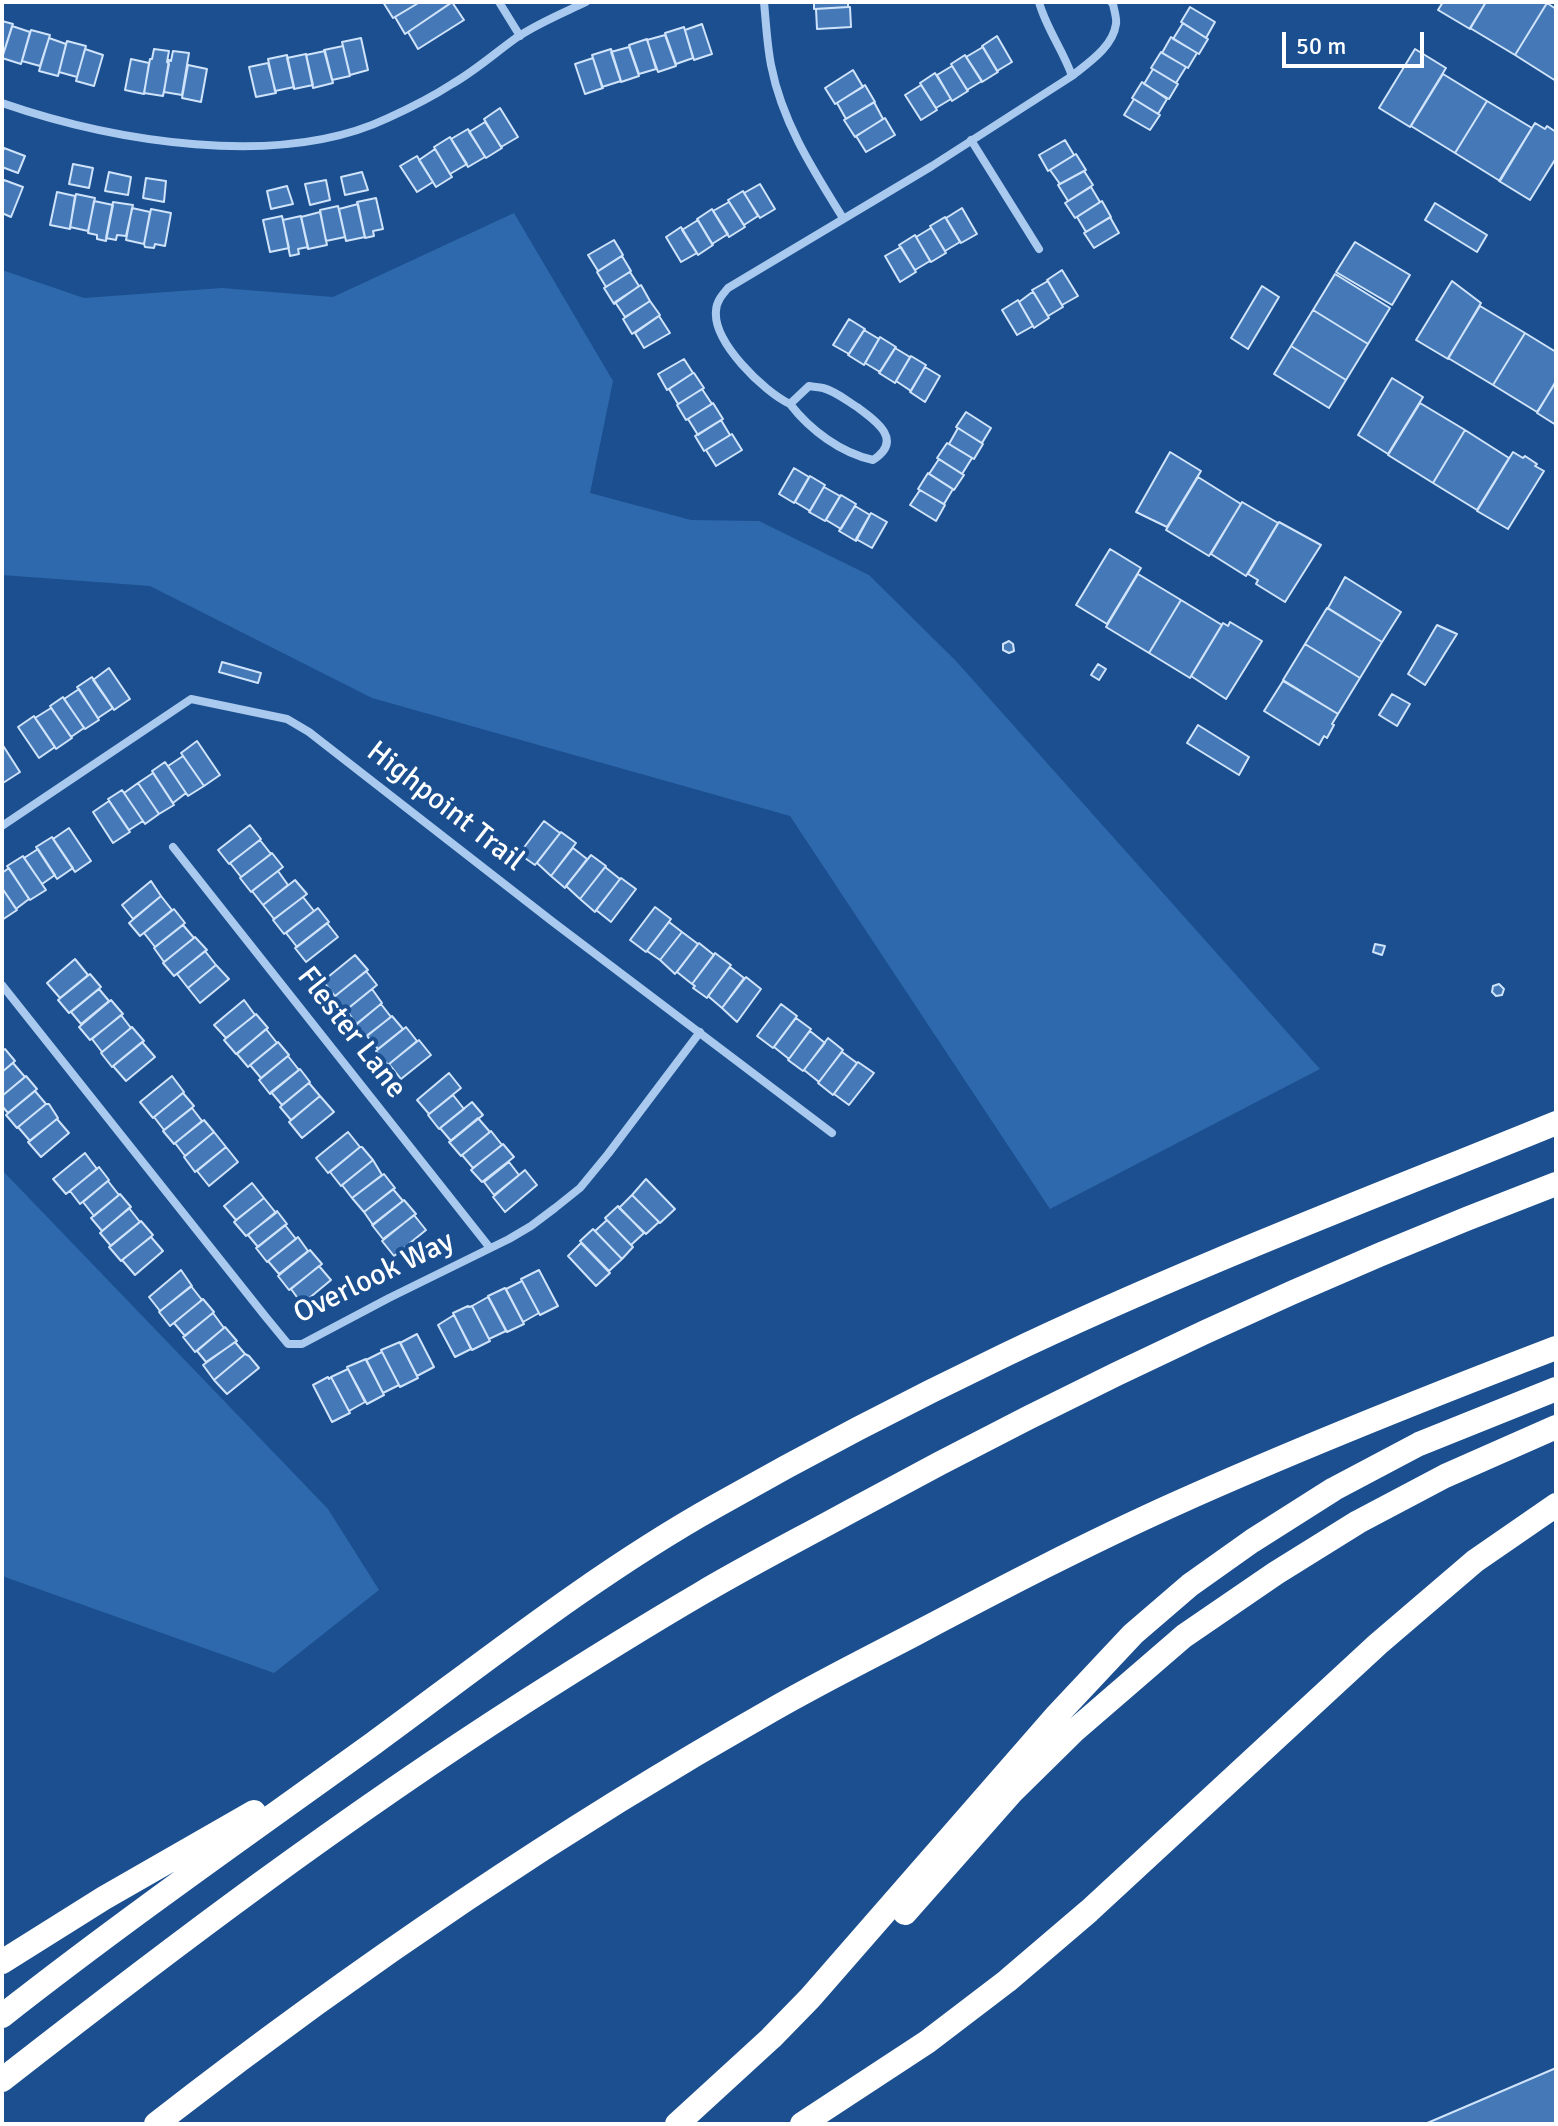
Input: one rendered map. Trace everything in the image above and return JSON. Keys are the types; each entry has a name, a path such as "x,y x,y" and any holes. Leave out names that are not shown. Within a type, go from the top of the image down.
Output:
{"highway":[{"path":"2,2016 99,1941 610,1571 712,1508 859,1428 1009,1353 1151,1290 1556,1123"},
{"path":"2,2080 265,1879 395,1788 523,1703 703,1592 949,1458 1116,1374 1378,1255 1556,1184"},
{"path":"156,2124 340,1985 468,1898 773,1709 1015,1581 1174,1505 1326,1439 1556,1348"},
{"path":"677,2124 810,1998 1057,1715 1133,1634 1190,1585 1334,1489 1419,1444 1556,1389"},
{"path":"684,2124 782,2046 823,2006 1011,1793 1074,1731 1184,1636 1358,1522 1445,1476 1556,1427"},
{"path":"802,2124 927,2042 1007,1981 1089,1911 1378,1644 1475,1561 1556,1505"},
{"path":"2,1962 104,1898 374,1743"}],"street":[{"path":"499,2 520,36"},
{"path":"2,103 108,133 193,143 246,146 292,144 342,135 386,120 454,84 520,36 586,2"},
{"path":"764,2 771,66 785,113 802,153 843,218"},
{"path":"1039,2 1072,76"},
{"path":"790,404 809,386 837,394 883,427 887,443 883,454 873,460 855,456 815,430 790,404 750,374 728,346 718,327 715,311 720,298 728,288 1072,76 1099,54 1113,33 1116,23 1111,2"},
{"path":"971,140 1039,249"},
{"name":"Highpoint Trail","path":"2,826 191,699 287,719 309,732 832,1133"},
{"name":"Flester Lane","path":"173,847 490,1248"},
{"name":"Overlook Way","path":"2,985 288,1344 302,1344 531,1226 580,1188 700,1032"}],"shaded area":[{"path":"514,213 613,381 590,493 691,520 759,521 869,575 956,661 1320,1069 1050,1209 790,816 372,698 150,586 2,575 2,270 84,298 222,288 333,297"},
{"path":"2,1170 328,1509 379,1590 274,1673 2,1576"}],"building":[{"path":"383,2 420,2 393,18"},
{"path":"420,2 451,3 405,34 395,17"},
{"path":"452,2 464,20 418,49 408,32"},
{"path":"814,2 848,2 848,7 814,9"},
{"path":"1443,2 1486,2 1470,29 1438,10"},
{"path":"1486,2 1547,3 1515,55 1470,28"},
{"path":"1547,3 1556,9 1556,81 1515,55"},
{"path":"850,7 851,27 817,29 816,9"},
{"path":"1190,7 1215,22 1206,38 1181,22"},
{"path":"2,21 13,24 3,55 2,55"},
{"path":"1183,23 1208,39 1199,54 1173,39"},
{"path":"702,24 712,54 694,60 685,30"},
{"path":"12,26 30,32 21,64 2,58"},
{"path":"684,27 693,58 676,64 665,33"},
{"path":"31,30 50,35 40,66 22,61"},
{"path":"665,35 676,66 658,72 647,40"},
{"path":"997,36 1012,62 997,71 982,46"},
{"path":"1171,37 1197,53 1188,68 1162,53"},
{"path":"49,38 66,44 58,76 39,71"},
{"path":"361,38 368,70 350,75 342,42"},
{"path":"647,39 656,69 639,74 629,45"},
{"path":"67,41 86,46 77,77 59,72"},
{"path":"343,46 350,76 332,80 324,50"},
{"path":"629,47 639,76 621,82 611,52"},
{"path":"983,47 998,72 982,82 966,57"},
{"path":"85,49 103,55 94,86 76,81"},
{"path":"154,49 169,51 163,96 144,93"},
{"path":"611,49 621,81 602,87 592,55"},
{"path":"1415,49 1446,68 1410,127 1379,108"},
{"path":"173,51 189,53 182,95 164,92"},
{"path":"325,51 333,83 313,88 306,55"},
{"path":"1161,52 1186,67 1176,83 1151,68"},
{"path":"306,54 313,85 294,89 287,58"},
{"path":"287,55 294,87 275,91 268,59"},
{"path":"965,55 982,81 967,90 951,64"},
{"path":"593,58 603,88 585,94 575,64"},
{"path":"131,59 149,63 144,94 125,90"},
{"path":"268,63 276,93 256,97 249,67"},
{"path":"188,65 207,69 201,102 182,98"},
{"path":"952,66 968,91 952,101 937,75"},
{"path":"1153,69 1178,84 1169,99 1144,84"},
{"path":"853,70 863,87 835,104 825,88"},
{"path":"935,73 951,99 936,108 920,83"},
{"path":"1443,74 1487,101 1455,153 1411,126"},
{"path":"1142,82 1167,99 1158,114 1132,98"},
{"path":"865,85 875,102 846,119 837,103"},
{"path":"921,85 937,110 921,120 905,95"},
{"path":"1134,99 1160,115 1150,130 1124,115"},
{"path":"1487,101 1532,128 1500,181 1455,153"},
{"path":"874,102 883,119 855,137 844,120"},
{"path":"500,108 518,137 501,147 484,119"},
{"path":"885,118 895,135 866,152 856,136"},
{"path":"485,122 502,148 486,158 469,132"},
{"path":"1535,123 1556,132 1556,158 1530,200 1499,181"},
{"path":"468,129 485,157 468,167 451,139"},
{"path":"450,137 467,164 450,174 434,147"},
{"path":"1065,140 1074,155 1048,171 1039,155"},
{"path":"4,148 25,156 18,173 2,167"},
{"path":"435,149 452,177 436,187 419,160"},
{"path":"1076,154 1086,170 1060,184 1050,170"},
{"path":"417,156 433,182 417,192 400,166"},
{"path":"73,164 93,168 89,188 69,184"},
{"path":"1084,171 1093,185 1068,201 1058,185"},
{"path":"109,172 131,177 128,195 105,191"},
{"path":"362,172 368,190 345,195 341,177"},
{"path":"146,178 166,181 164,202 143,198"},
{"path":"4,180 23,187 11,217 2,213"},
{"path":"326,180 330,200 310,205 305,184"},
{"path":"760,184 775,209 760,218 744,193"},
{"path":"287,186 293,204 271,209 267,191"},
{"path":"1091,187 1100,202 1075,218 1065,203"},
{"path":"743,191 758,216 744,225 728,200"},
{"path":"57,192 75,196 70,229 50,225"},
{"path":"76,194 95,198 88,231 70,227"},
{"path":"376,198 383,229 373,231 374,236 365,238 357,202"},
{"path":"94,201 113,205 106,241 88,233"},
{"path":"1102,201 1111,217 1086,232 1077,217"},
{"path":"113,202 133,205 126,236 117,235 116,240 106,238"},
{"path":"729,202 745,227 729,237 713,211"},
{"path":"1435,203 1487,235 1477,252 1425,220"},
{"path":"358,204 365,237 346,241 339,209"},
{"path":"338,206 345,237 326,241 320,210"},
{"path":"132,208 150,212 144,244 126,240"},
{"path":"962,208 977,234 961,243 946,218"},
{"path":"151,209 171,213 165,246 155,244 154,248 145,247"},
{"path":"712,209 728,234 712,244 697,219"},
{"path":"320,212 327,245 308,249 301,217"},
{"path":"282,216 289,248 270,252 263,220"},
{"path":"301,216 308,247 298,249 299,254 290,256 283,220"},
{"path":"945,217 960,242 945,251 930,226"},
{"path":"1110,217 1119,233 1094,248 1084,233"},
{"path":"698,220 713,245 698,255 682,230"},
{"path":"681,227 697,253 681,262 666,237"},
{"path":"931,228 946,253 931,262 916,237"},
{"path":"915,235 930,261 915,270 899,245"},
{"path":"614,240 623,255 598,271 588,255"},
{"path":"1355,242 1410,275 1392,305 1336,272"},
{"path":"901,247 916,272 900,282 885,256"},
{"path":"622,256 631,271 606,287 597,272"},
{"path":"1062,270 1078,296 1062,305 1047,280"},
{"path":"630,272 639,286 614,304 604,288"},
{"path":"1335,274 1390,308 1368,344 1313,310"},
{"path":"1048,281 1063,307 1048,316 1032,290"},
{"path":"1452,281 1481,303 1448,359 1416,340"},
{"path":"641,285 650,301 625,317 615,302"},
{"path":"1262,286 1279,297 1248,349 1231,338"},
{"path":"1034,293 1049,318 1034,328 1019,302"},
{"path":"1018,300 1033,326 1017,335 1002,310"},
{"path":"650,301 660,315 632,334 623,319"},
{"path":"1480,306 1525,333 1493,385 1448,358"},
{"path":"1313,310 1368,344 1346,380 1291,346"},
{"path":"659,316 670,333 644,348 635,333"},
{"path":"849,319 865,329 849,354 833,345"},
{"path":"864,330 879,339 864,365 848,355"},
{"path":"1525,333 1556,352 1556,382 1537,412 1493,385"},
{"path":"880,337 896,347 880,372 865,363"},
{"path":"1291,346 1346,380 1329,408 1274,374"},
{"path":"895,348 910,357 895,383 879,373"},
{"path":"911,356 926,365 911,391 896,381"},
{"path":"684,359 693,373 667,390 658,374"},
{"path":"925,367 940,376 925,402 910,392"},
{"path":"694,373 704,388 678,404 669,389"},
{"path":"1392,378 1423,397 1388,454 1358,435"},
{"path":"1556,381 1556,425 1537,413"},
{"path":"702,389 712,404 686,420 677,405"},
{"path":"713,403 723,419 698,435 688,419"},
{"path":"1420,403 1465,430 1433,483 1388,455"},
{"path":"966,412 991,428 982,443 956,427"},
{"path":"721,420 730,435 704,451 695,436"},
{"path":"958,428 983,444 974,459 949,444"},
{"path":"1465,430 1509,458 1477,510 1433,483"},
{"path":"732,434 742,450 716,466 706,450"},
{"path":"947,443 972,458 962,474 937,458"},
{"path":"1170,452 1201,471 1167,527 1136,512"},
{"path":"1513,452 1523,458 1525,456 1544,471 1508,529 1477,511"},
{"path":"939,459 964,475 954,490 929,474"},
{"path":"794,468 809,477 794,503 779,494"},
{"path":"928,473 953,489 944,504 918,489"},
{"path":"810,476 825,485 810,511 795,502"},
{"path":"1198,477 1241,504 1209,556 1166,530"},
{"path":"824,487 840,496 825,521 809,512"},
{"path":"920,490 945,505 936,521 910,505"},
{"path":"841,495 856,504 841,529 826,520"},
{"path":"1242,502 1278,523 1246,576 1211,554"},
{"path":"855,506 870,515 856,541 839,531"},
{"path":"871,513 887,522 872,548 856,539"},
{"path":"1279,522 1321,545 1285,602 1256,584 1258,580 1248,574"},
{"path":"1110,549 1141,568 1107,624 1076,605"},
{"path":"1138,574 1181,600 1149,653 1106,627"},
{"path":"1345,577 1401,612 1382,642 1328,608"},
{"path":"1181,600 1222,625 1190,678 1149,653"},
{"path":"1327,608 1382,642 1360,678 1305,644"},
{"path":"1230,622 1262,641 1226,699 1191,676 1223,623 1228,626"},
{"path":"1437,625 1457,634 1425,685 1408,674"},
{"path":"1009,641 1014,651 1009,653 1003,650 1003,644"},
{"path":"1305,644 1360,678 1338,714 1283,680"},
{"path":"222,662 261,673 258,683 219,672"},
{"path":"1098,664 1106,669 1099,680 1091,675"},
{"path":"109,668 130,699 114,710 93,680"},
{"path":"92,677 113,708 98,718 77,687"},
{"path":"1283,681 1338,714 1327,738 1324,736 1319,745 1264,711"},
{"path":"79,689 99,720 85,729 64,699"},
{"path":"1392,694 1410,704 1397,726 1379,715"},
{"path":"63,697 84,728 71,737 50,706"},
{"path":"51,708 72,738 56,749 35,718"},
{"path":"34,716 55,747 39,758 18,727"},
{"path":"1198,725 1249,757 1239,775 1187,743"},
{"path":"197,741 220,775 204,786 181,753"},
{"path":"2,744 20,772 3,783 2,781"},
{"path":"183,756 204,786 188,796 168,766"},
{"path":"165,762 186,793 173,803 152,771"},
{"path":"153,773 174,805 159,814 138,783"},
{"path":"138,783 159,814 145,824 124,793"},
{"path":"122,790 143,821 129,830 108,799"},
{"path":"109,801 130,832 113,843 93,812"},
{"path":"544,821 560,833 535,865 519,854"},
{"path":"250,825 261,839 229,864 218,850"},
{"path":"69,828 91,861 75,872 53,839"},
{"path":"561,832 576,843 551,876 537,863"},
{"path":"52,837 73,868 57,879 36,847"},
{"path":"260,840 271,854 241,877 230,863"},
{"path":"573,848 587,859 565,888 551,876"},
{"path":"38,849 55,875 42,884 24,858"},
{"path":"272,853 283,867 251,892 240,878"},
{"path":"591,855 606,866 580,899 566,886"},
{"path":"23,856 46,890 30,900 7,866"},
{"path":"605,867 620,879 595,912 580,899"},
{"path":"9,868 29,899 16,909 2,888 2,873"},
{"path":"278,871 288,885 263,905 252,891"},
{"path":"621,878 636,889 611,922 596,910"},
{"path":"295,880 307,894 274,919 263,905"},
{"path":"151,881 161,896 133,919 122,905"},
{"path":"2,888 17,910 2,920"},
{"path":"161,896 172,910 140,936 129,923"},
{"path":"303,897 314,911 284,934 273,920"},
{"path":"655,907 671,919 646,952 630,940"},
{"path":"318,908 329,922 297,947 286,933"},
{"path":"174,909 185,923 155,947 144,933"},
{"path":"669,922 682,932 660,960 647,951"},
{"path":"327,923 338,937 306,962 295,948"},
{"path":"183,925 194,938 164,962 154,948"},
{"path":"682,932 698,944 675,974 660,960"},
{"path":"195,937 207,950 174,976 163,963"},
{"path":"699,943 714,955 692,984 677,972"},
{"path":"1375,944 1385,946 1382,955 1373,952"},
{"path":"205,951 216,965 188,988 177,974"},
{"path":"715,953 731,965 707,998 692,984"},
{"path":"355,955 368,970 335,996 323,981"},
{"path":"75,959 88,975 60,998 47,983"},
{"path":"216,965 229,979 200,1003 188,988"},
{"path":"730,967 744,978 722,1008 708,996"},
{"path":"366,971 377,985 345,1011 334,997"},
{"path":"90,974 101,987 69,1013 58,1000"},
{"path":"746,977 761,989 737,1022 722,1008"},
{"path":"1499,984 1504,989 1502,995 1496,996 1492,992 1493,986"},
{"path":"99,989 109,1001 81,1024 71,1012"},
{"path":"372,989 382,1003 357,1024 346,1010"},
{"path":"111,1000 123,1014 90,1040 79,1027"},
{"path":"244,1000 255,1015 226,1038 214,1025"},
{"path":"381,1004 391,1017 365,1037 355,1025"},
{"path":"781,1004 797,1016 773,1048 757,1036"},
{"path":"256,1014 268,1028 236,1054 224,1040"},
{"path":"121,1015 131,1028 102,1052 92,1039"},
{"path":"392,1016 403,1029 378,1049 367,1036"},
{"path":"796,1018 811,1029 789,1059 774,1047"},
{"path":"132,1027 144,1041 112,1067 101,1053"},
{"path":"406,1027 417,1041 388,1065 376,1051"},
{"path":"266,1029 277,1043 248,1067 237,1054"},
{"path":"810,1031 825,1043 803,1071 788,1060"},
{"path":"828,1038 843,1050 819,1082 804,1070"},
{"path":"419,1040 431,1055 401,1079 389,1064"},
{"path":"142,1042 155,1057 126,1081 113,1066"},
{"path":"278,1042 289,1055 261,1078 250,1065"},
{"path":"5,1049 15,1061 2,1072 2,1051"},
{"path":"842,1052 857,1063 833,1095 818,1083"},
{"path":"288,1056 299,1070 270,1094 259,1080"},
{"path":"858,1062 874,1073 849,1105 834,1094"},
{"path":"13,1063 25,1077 2,1096 2,1072"},
{"path":"300,1069 310,1082 282,1105 271,1092"},
{"path":"449,1073 461,1088 429,1114 417,1100"},
{"path":"26,1076 37,1089 8,1113 2,1106 2,1096"},
{"path":"172,1076 184,1092 153,1118 140,1102"},
{"path":"309,1083 320,1096 291,1120 280,1107"},
{"path":"35,1091 46,1104 17,1128 6,1115"},
{"path":"183,1093 194,1106 164,1130 154,1117"},
{"path":"453,1095 464,1109 439,1129 428,1115"},
{"path":"320,1096 334,1112 302,1138 289,1122"},
{"path":"472,1102 483,1115 451,1141 440,1128"},
{"path":"46,1104 58,1118 30,1141 18,1127"},
{"path":"192,1108 202,1121 174,1144 163,1131"},
{"path":"478,1118 490,1132 461,1156 449,1142"},
{"path":"57,1119 69,1133 41,1157 28,1142"},
{"path":"204,1120 214,1132 185,1156 175,1143"},
{"path":"491,1131 502,1145 473,1168 462,1155"},
{"path":"214,1132 226,1147 195,1172 184,1157"},
{"path":"348,1132 360,1147 328,1173 316,1158"},
{"path":"503,1144 514,1157 482,1182 471,1170"},
{"path":"226,1147 238,1162 209,1186 197,1171"},
{"path":"360,1147 373,1160 341,1186 330,1172"},
{"path":"85,1153 97,1169 66,1194 53,1179"},
{"path":"373,1160 382,1175 352,1198 342,1185"},
{"path":"509,1162 519,1175 494,1195 484,1182"},
{"path":"99,1167 109,1180 80,1204 70,1191"},
{"path":"525,1170 537,1185 505,1212 493,1197"},
{"path":"384,1174 395,1188 364,1212 352,1198"},
{"path":"646,1179 675,1209 660,1223 632,1195"},
{"path":"108,1181 119,1195 94,1216 83,1202"},
{"path":"252,1183 264,1198 236,1220 224,1206"},
{"path":"393,1189 403,1201 373,1225 364,1212"},
{"path":"120,1194 131,1207 102,1231 91,1218"},
{"path":"632,1195 659,1222 646,1234 619,1208"},
{"path":"264,1198 276,1213 246,1236 234,1222"},
{"path":"404,1200 416,1214 383,1239 372,1225"},
{"path":"618,1206 644,1233 631,1245 605,1218"},
{"path":"129,1208 140,1222 111,1246 100,1233"},
{"path":"277,1211 287,1224 258,1247 248,1235"},
{"path":"414,1215 426,1230 394,1256 382,1241"},
{"path":"607,1220 633,1247 622,1259 595,1231"},
{"path":"141,1221 153,1235 121,1261 109,1247"},
{"path":"285,1225 296,1239 267,1262 256,1248"},
{"path":"593,1229 622,1259 609,1271 580,1241"},
{"path":"151,1237 163,1251 135,1275 122,1260"},
{"path":"298,1237 308,1251 279,1274 268,1261"},
{"path":"581,1243 610,1273 596,1286 568,1256"},
{"path":"310,1250 322,1264 289,1290 278,1276"},
{"path":"319,1266 331,1280 302,1304 291,1289"},
{"path":"181,1270 192,1286 160,1311 149,1297"},
{"path":"539,1270 558,1306 540,1315 521,1279"},
{"path":"522,1281 539,1313 523,1322 506,1289"},
{"path":"191,1286 202,1300 170,1326 159,1312"},
{"path":"505,1288 524,1324 507,1332 488,1296"},
{"path":"488,1297 506,1331 489,1339 472,1306"},
{"path":"203,1299 214,1312 185,1336 174,1323"},
{"path":"472,1306 490,1341 472,1350 453,1313"},
{"path":"213,1313 224,1328 195,1352 183,1337"},
{"path":"454,1315 471,1349 455,1357 438,1325"},
{"path":"225,1327 237,1341 206,1362 197,1351"},
{"path":"417,1334 434,1367 417,1376 400,1343"},
{"path":"235,1342 245,1354 214,1380 203,1365"},
{"path":"400,1342 418,1378 400,1387 381,1350"},
{"path":"382,1352 399,1385 383,1393 366,1360"},
{"path":"245,1354 259,1368 227,1394 214,1380"},
{"path":"366,1359 384,1395 367,1404 347,1367"},
{"path":"348,1369 365,1402 349,1411 331,1377"},
{"path":"331,1377 350,1413 332,1422 313,1385"},
{"path":"1556,2068 1556,2124 1425,2124"}]}
